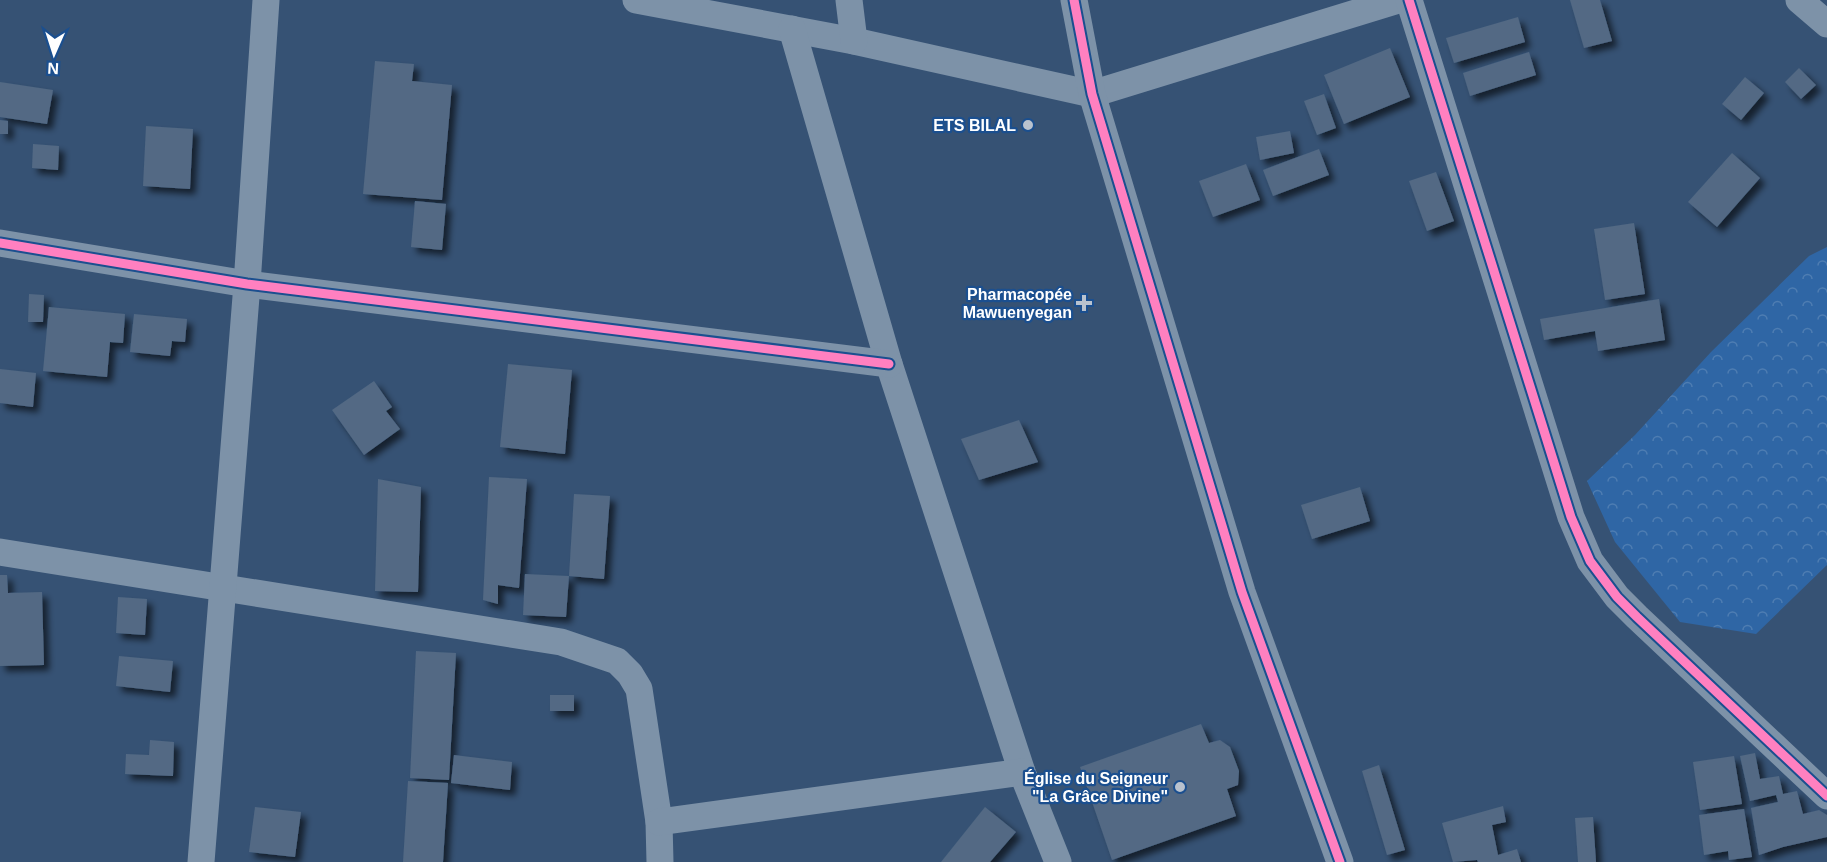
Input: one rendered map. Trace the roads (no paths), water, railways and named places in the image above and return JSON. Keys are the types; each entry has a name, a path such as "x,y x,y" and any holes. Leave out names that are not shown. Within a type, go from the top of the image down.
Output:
{"street":[{"path":"201,862 247,284 266,0"},
{"path":"636,0 854,40 1092,94 1398,0"},
{"path":"849,0 854,40"},
{"path":"1074,0 1092,94 1242,592 1340,862"},
{"path":"1409,0 1571,517 1590,561 1617,597 1637,617 1827,796"},
{"path":"1799,0 1827,24"},
{"path":"792,29 889,364 1023,772 1058,862"},
{"path":"0,243 247,284 889,364"},
{"path":"0,552 561,642 618,661 630,674 639,689 659,822 660,862"},
{"path":"659,822 1023,772"}],"place":[{"name":"ETS BILAL","path":"1028,125"},
{"name":"Pharmacopée Mawuenyegan","path":"1084,303"},
{"name":"Église du Seigneur \"La Grâce Divine\"","path":"1180,787"}]}
